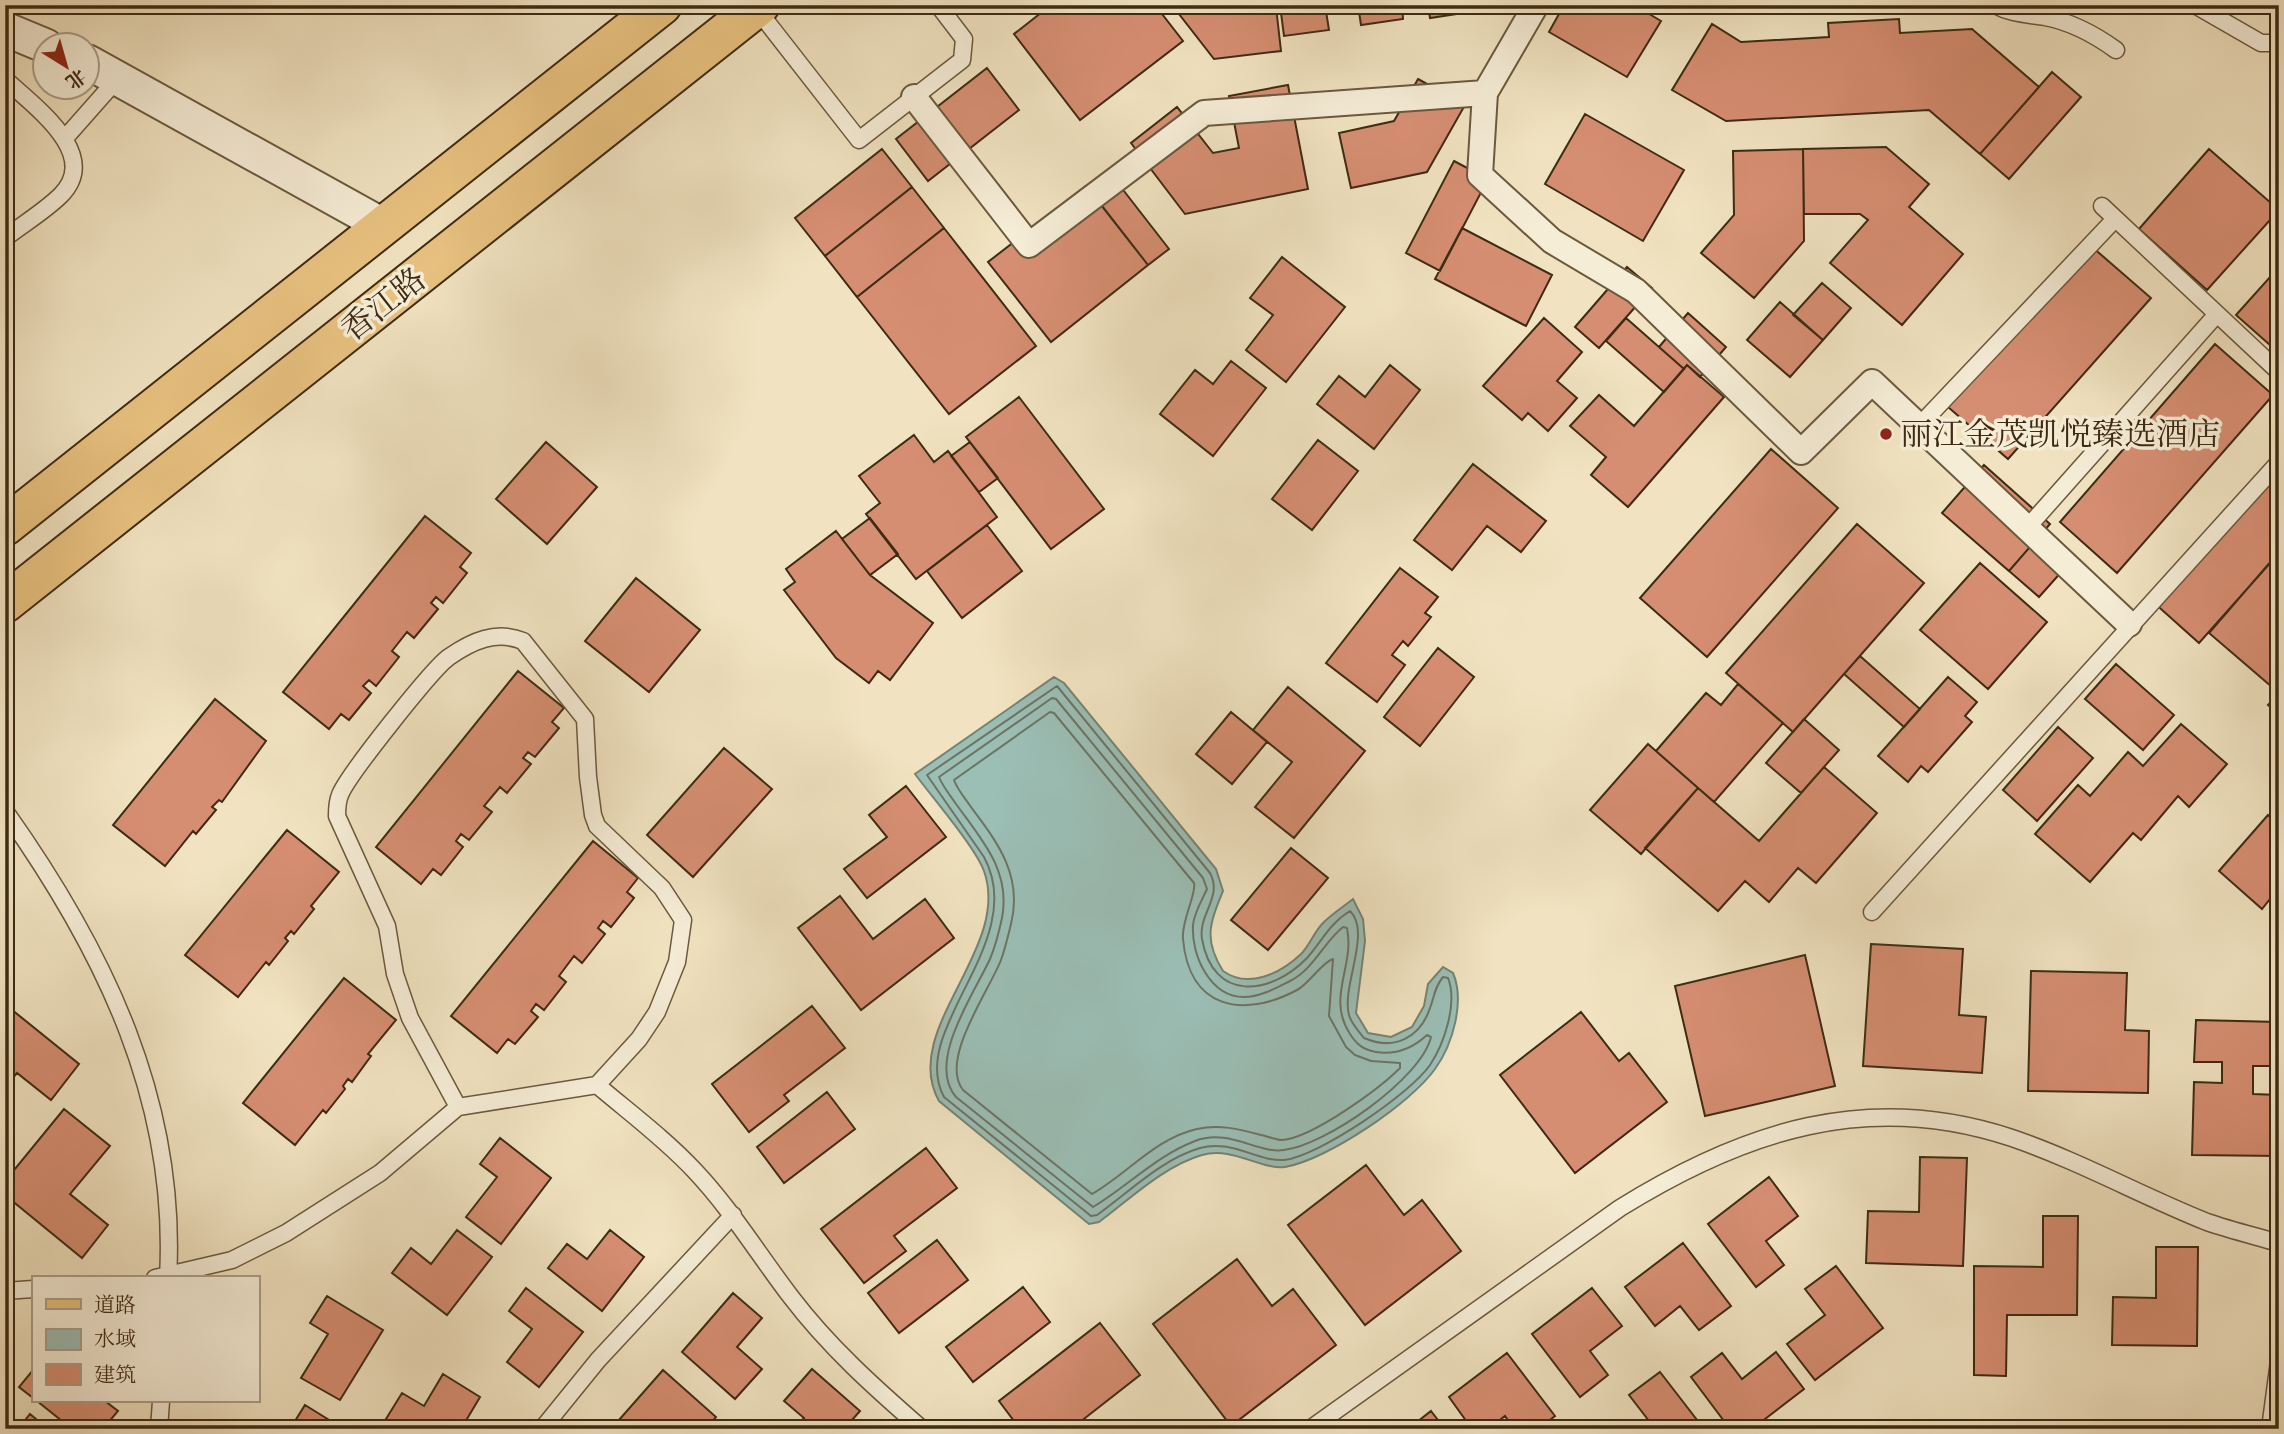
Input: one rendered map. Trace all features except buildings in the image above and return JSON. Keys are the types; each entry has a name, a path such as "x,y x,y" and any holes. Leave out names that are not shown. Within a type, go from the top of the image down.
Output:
{"main road":[{"name":"香江路","path":"5,526 662,5"},
{"name":"香江路","path":"5,603 758,7"}],"street":[{"path":"1536,5 1485,93 1480,175 1552,241 1636,291 1801,452 1872,382 2129,624"},
{"path":"5,29 32,40"},
{"path":"102,69 384,226"},
{"path":"914,97 1029,246 1204,113 1485,93"}],"lane":[{"path":"758,7 859,140 961,60 964,39 938,5"},
{"path":"1995,5 2023,15 2073,25 2116,50"},
{"path":"2196,5 2261,43 2279,43"},
{"path":"66,137 119,77"},
{"path":"5,79 66,137 73,162 72,173 62,194 5,238"},
{"path":"2102,206 2279,372"},
{"path":"1919,426 2115,219"},
{"path":"2027,528 2217,314"},
{"path":"1872,912 2129,624 2279,462"},
{"path":"172,1276 232,1260 286,1233 380,1173 458,1107 597,1086 639,1039 657,1012 677,962 683,920 663,888 597,826 588,777 585,719 573,700 523,641 513,637 478,640 446,659 351,774 337,805 337,816 387,926 395,974 410,1018 458,1107"},
{"path":"5,687 5,722"},
{"path":"5,811 68,908 123,1017 138,1054 162,1147 169,1195 164,1276"},
{"path":"597,1086 668,1144 733,1215 791,1297 823,1335 857,1372 922,1429"},
{"path":"1310,1429 1619,1208 1660,1183 1749,1143 1843,1118 1911,1117 1980,1128 2048,1152 2209,1222 2279,1242"},
{"path":"542,1429 623,1332 733,1215"},
{"path":"5,1291 32,1289"},
{"path":"2270,1429 2279,1361"},
{"path":"159,1429 161,1402"}],"water":[{"path":"1054,677 1064,683 1216,869 1223,891 1212,922 1211,940 1223,971 1243,979 1274,973 1293,961 1323,923 1353,899 1363,919 1365,941 1356,1013 1368,1033 1391,1037 1412,1027 1424,1006 1428,984 1443,967 1453,973 1458,996 1452,1035 1435,1069 1407,1098 1345,1142 1303,1162 1276,1167 1213,1153 1188,1160 1148,1184 1099,1222 1089,1224 939,1101 931,1074 933,1046 983,930 988,900 984,871 979,861 915,774"}],"place":[{"name":"丽江金茂凯悦臻选酒店","path":"1886,434"}]}
